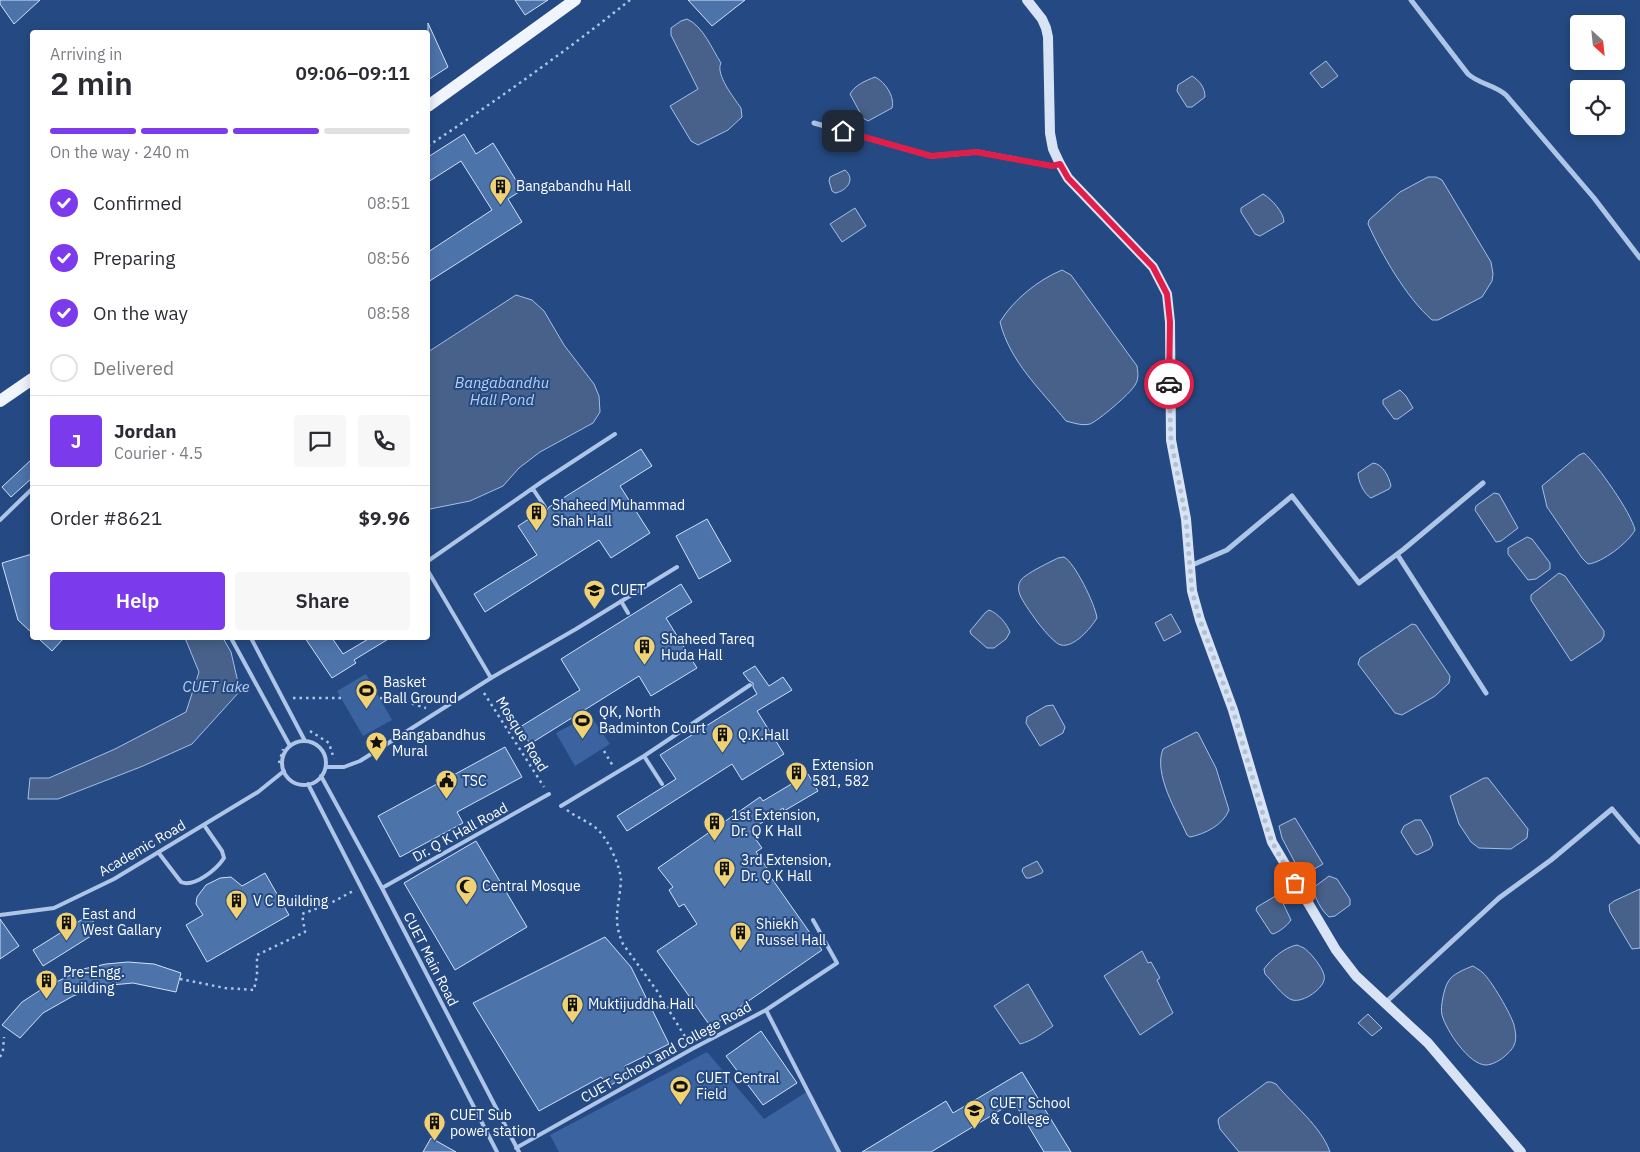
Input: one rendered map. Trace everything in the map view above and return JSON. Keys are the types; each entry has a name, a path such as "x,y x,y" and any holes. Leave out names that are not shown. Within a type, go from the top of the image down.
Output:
{"main road":[{"path":"430,105 575,0"},
{"path":"1027,0 1042,20 1048,37 1050,133 1053,149 1060,164 1068,178 1153,267 1167,294 1170,322 1171,440 1186,519 1192,591 1200,620 1233,710 1272,842 1336,950 1356,976 1428,1044 1521,1152"},
{"path":"0,401 30,381"}],"street":[{"path":"1411,0 1473,79 1496,88 1506,95 1594,198 1640,258"},
{"path":"814,123 931,156 976,152 1052,166 1060,164"},
{"path":"1190,567 1227,550 1292,496 1359,583 1483,483"},
{"path":"1397,554 1486,693"},
{"path":"1384,1003 1499,898 1551,860 1612,809 1640,842"}],"lane":[{"path":"430,560 615,434"},
{"path":"533,489 545,506"},
{"path":"0,520 30,491"},
{"path":"326,767 344,767 360,761 479,685 576,630 677,566"},
{"path":"430,574 491,678"},
{"path":"620,601 628,613"},
{"path":"232,640 290,746"},
{"path":"252,640 305,741"},
{"path":"561,806 644,756 750,685"},
{"path":"305,741 316,744 323,751 326,767 315,782 300,784 288,777 282,764 283,757 290,746 297,742 305,741"},
{"path":"644,756 662,784"},
{"name":"Academic Road","path":"0,916 54,908 114,879 258,792 284,771"},
{"name":"CUET Main Road","path":"321,776 382,888 518,1150"},
{"path":"308,784 497,1152"},
{"name":"Dr. Q K Hall Road","path":"382,888 549,794"},
{"path":"158,852 181,882 192,884 218,867 224,858 222,851 204,825"},
{"path":"766,1010 837,964 813,920"},
{"name":"CUET School and College Road","path":"518,1150 692,1049 766,1010 839,1152"}],"path":[{"path":"430,145 580,40 630,0"},
{"name":"Mosque Road","path":"479,685 549,794"},
{"path":"295,706 290,698 341,698"},
{"path":"380,698 404,701 437,712"},
{"path":"309,730 329,743 335,762"},
{"path":"604,751 617,772"},
{"path":"561,806 600,832 616,859 621,880 616,923 618,934 674,1018 692,1049"},
{"path":"180,979 225,988 254,990 257,975 257,955 305,932 302,914 329,904 360,886"},
{"path":"0,1057 3,1050 4,1037"}],"shaded area":[{"name":"Basket Ball Ground","path":"366,674 392,720 363,736 337,691"},
{"name":"QK, North Badminton Court","path":"590,715 610,744 575,766 556,733"},
{"name":"CUET Central Field","path":"707,1052 764,1119 808,1091 839,1152 559,1152 550,1135"}],"water":[{"path":"687,19 698,27 711,45 721,63 720,68 723,79 741,108 742,117 728,130 698,145 691,141 670,106 698,89 671,35 671,28"},
{"path":"1326,61 1338,76 1322,88 1310,73"},
{"path":"1192,76 1202,85 1205,97 1192,107 1187,107 1177,91 1178,85"},
{"path":"875,77 882,82 891,94 893,103 892,108 868,121 863,118 850,94 857,86"},
{"path":"845,170 850,177 849,184 843,190 835,193 832,191 829,181 830,177"},
{"path":"1428,177 1436,177 1442,180 1491,262 1493,274 1492,281 1482,297 1438,320 1432,320 1422,311 1404,288 1380,249 1368,224 1369,220 1400,192"},
{"path":"1263,194 1277,206 1284,222 1260,236 1255,234 1241,212 1241,208"},
{"path":"855,208 866,226 842,242 830,224"},
{"path":"1062,270 1071,275 1137,366 1138,378 1132,389 1107,412 1087,425 1066,421 1037,387 1011,350 1000,322 1012,306 1027,292 1044,279"},
{"name":"Bangabandhu Hall Pond","path":"516,295 532,300 544,311 564,345 594,384 599,396 600,412 593,423 540,452 519,468 503,486 470,501 430,509 430,351"},
{"path":"1400,390 1413,408 1398,419 1394,419 1383,404 1383,400"},
{"path":"1584,453 1597,467 1613,490 1628,513 1635,530 1614,551 1594,563 1588,564 1547,507 1542,486 1579,455"},
{"path":"1373,463 1383,468 1391,486 1389,489 1371,498 1362,487 1358,473"},
{"path":"1494,493 1499,494 1518,528 1501,541 1496,542 1475,510 1476,506"},
{"path":"1527,537 1532,539 1550,563 1550,569 1536,579 1528,580 1508,554 1508,548"},
{"path":"1064,557 1074,567 1084,584 1093,603 1097,618 1091,627 1077,640 1061,645 1051,638 1038,623 1020,595 1019,585 1023,577 1058,558"},
{"path":"1559,573 1565,576 1604,631 1601,641 1571,661 1531,600 1531,595"},
{"path":"989,610 1002,619 1010,632 1006,639 994,648 987,648 970,631"},
{"path":"1171,614 1181,632 1164,641 1155,623"},
{"path":"1412,624 1416,625 1450,676 1449,683 1435,696 1402,715 1395,713 1358,664 1360,658"},
{"name":"CUET lake","path":"186,640 224,640 231,652 240,691 192,744 143,766 58,799 28,799 30,778 49,778 115,749 186,712 199,672"},
{"path":"1053,705 1065,727 1063,733 1040,746 1026,723 1027,717 1046,706"},
{"path":"1196,732 1216,768 1229,810 1213,828 1202,834 1190,837 1187,835 1172,804 1161,770 1161,759 1163,749"},
{"path":"1484,778 1488,778 1528,829 1527,838 1511,849 1479,848 1471,842 1459,824 1450,796"},
{"path":"1295,818 1323,864 1302,876 1282,838 1279,826"},
{"path":"1415,820 1421,820 1433,845 1430,849 1417,855 1401,832 1404,826"},
{"path":"1037,861 1043,871 1042,873 1026,878 1022,871 1023,868"},
{"path":"1329,876 1337,879 1350,899 1350,905 1335,916 1329,917 1319,904 1313,888"},
{"path":"1640,889 1640,948 1632,949 1610,912 1609,905"},
{"path":"1277,895 1291,920 1273,934 1256,910 1257,907"},
{"path":"1297,945 1304,948 1314,958 1323,972 1324,980 1319,988 1310,996 1294,1000 1280,991 1265,974 1264,969 1279,954"},
{"path":"1142,951 1148,963 1151,962 1160,978 1157,980 1173,1013 1140,1035 1104,976"},
{"path":"1473,966 1487,977 1496,990 1509,1013 1515,1030 1516,1038 1510,1052 1502,1059 1488,1065 1479,1063 1459,1046 1442,1015 1443,998 1448,982 1456,974"},
{"path":"1028,984 1053,1026 1033,1039 1020,1044 994,1006"},
{"path":"1368,1014 1382,1028 1372,1036 1358,1023"},
{"path":"1267,1082 1276,1084 1306,1116 1326,1142 1330,1152 1239,1152 1220,1129 1219,1118"}],"building":[{"path":"0,0 40,0 14,24 0,4"},
{"path":"515,0 548,0 525,15"},
{"path":"688,0 745,0 712,26"},
{"path":"428,23 448,67 430,79 430,30 428,30"},
{"name":"Bangabandhu Hall","path":"464,134 476,154 493,143 522,190 508,199 522,222 430,281 430,251 492,210 461,161 430,181 430,156"},
{"name":"Shaheed Muhammad Shah Hall","path":"641,449 652,466 620,486 650,533 611,558 599,540 485,612 474,594 537,555 518,526 543,510 547,510"},
{"path":"30,461 30,480 11,497 2,487"},
{"path":"707,519 731,561 699,579 676,536"},
{"path":"30,555 30,631 18,620 2,563"},
{"name":"Shaheed Tareq Huda Hall","path":"681,584 692,602 666,618 697,668 651,696 639,676 530,744 520,727 580,690 561,659"},
{"path":"40,640 62,640 52,651"},
{"path":"306,640 333,640 343,654 367,640 387,640 354,660 356,663 332,678"},
{"name":"Q.K.Hall","path":"755,666 769,686 783,677 792,690 757,711 784,754 742,780 732,764 627,831 617,816 676,779 660,755 757,694 753,683 743,673"},
{"path":"505,747 522,777 457,812 463,823 400,857 378,816"},
{"name":"Shiekh Russel Hall","path":"808,774 818,791 784,811 783,808 750,831 762,848 756,852 767,868 765,869 822,950 711,1027 657,951 697,924 684,904 679,907 669,890 673,887 658,868 760,797 763,801"},
{"name":"Central Mosque","path":"476,841 527,927 455,970 404,883"},
{"name":"V C Building","path":"265,873 289,915 207,962 186,925 203,915 196,904 197,897 206,885 220,878 231,877 242,886"},
{"name":"East and West Gallary","path":"89,915 99,931 43,966 33,950"},
{"path":"0,919 19,946 0,959"},
{"name":"Muktijuddha Hall","path":"605,937 631,967 669,1044 625,1066 628,1076 609,1086 601,1077 539,1111 473,1003"},
{"name":"Pre-Engg. Building","path":"128,962 154,964 181,973 176,992 133,983 101,986 73,996 43,1013 20,1038 2,1025 22,1002 42,989 83,969"},
{"path":"761,1031 797,1083 763,1105 726,1056"},
{"name":"CUET School & College","path":"1022,1072 1071,1152 1044,1152 1014,1102 931,1152 862,1152 946,1101 953,1113"},
{"name":"CUET Sub power station","path":"431,1138 456,1152 423,1152"}],"way so far":[{"path":"1169,384 1171,440 1186,519 1192,591 1200,620 1233,710 1267,828 1272,842 1295,883"}],"place":[{"name":"Bangabandhu Hall","path":"500,205"},
{"name":"Shaheed Muhammad Shah Hall","path":"536,532"},
{"name":"CUET","path":"595,609"},
{"name":"Shaheed Tareq Huda Hall","path":"645,666"},
{"name":"Basket Ball Ground","path":"367,709"},
{"name":"QK, North Badminton Court","path":"583,739"},
{"name":"Q.K.Hall","path":"722,754"},
{"name":"Bangabandhus Mural","path":"376,762"},
{"name":"Extension 581, 582","path":"796,792"},
{"name":"TSC","path":"446,800"},
{"name":"1st Extension, Dr. Q K Hall","path":"715,842"},
{"name":"3rd Extension, Dr. Q K Hall","path":"725,887"},
{"name":"Central Mosque","path":"466,905"},
{"name":"V C Building","path":"237,920"},
{"name":"East and West Gallary","path":"66,941"},
{"name":"Shiekh Russel Hall","path":"740,951"},
{"name":"Pre-Engg. Building","path":"47,999"},
{"name":"Muktijuddha Hall","path":"572,1023"},
{"name":"CUET Central Field","path":"680,1105"},
{"name":"CUET School & College","path":"974,1130"},
{"name":"CUET Sub power station","path":"434,1142"}],"route":[{"path":"843,131 931,156 976,152 1052,166 1060,164 1068,178 1153,267 1167,294 1170,322 1169,384"}]}
